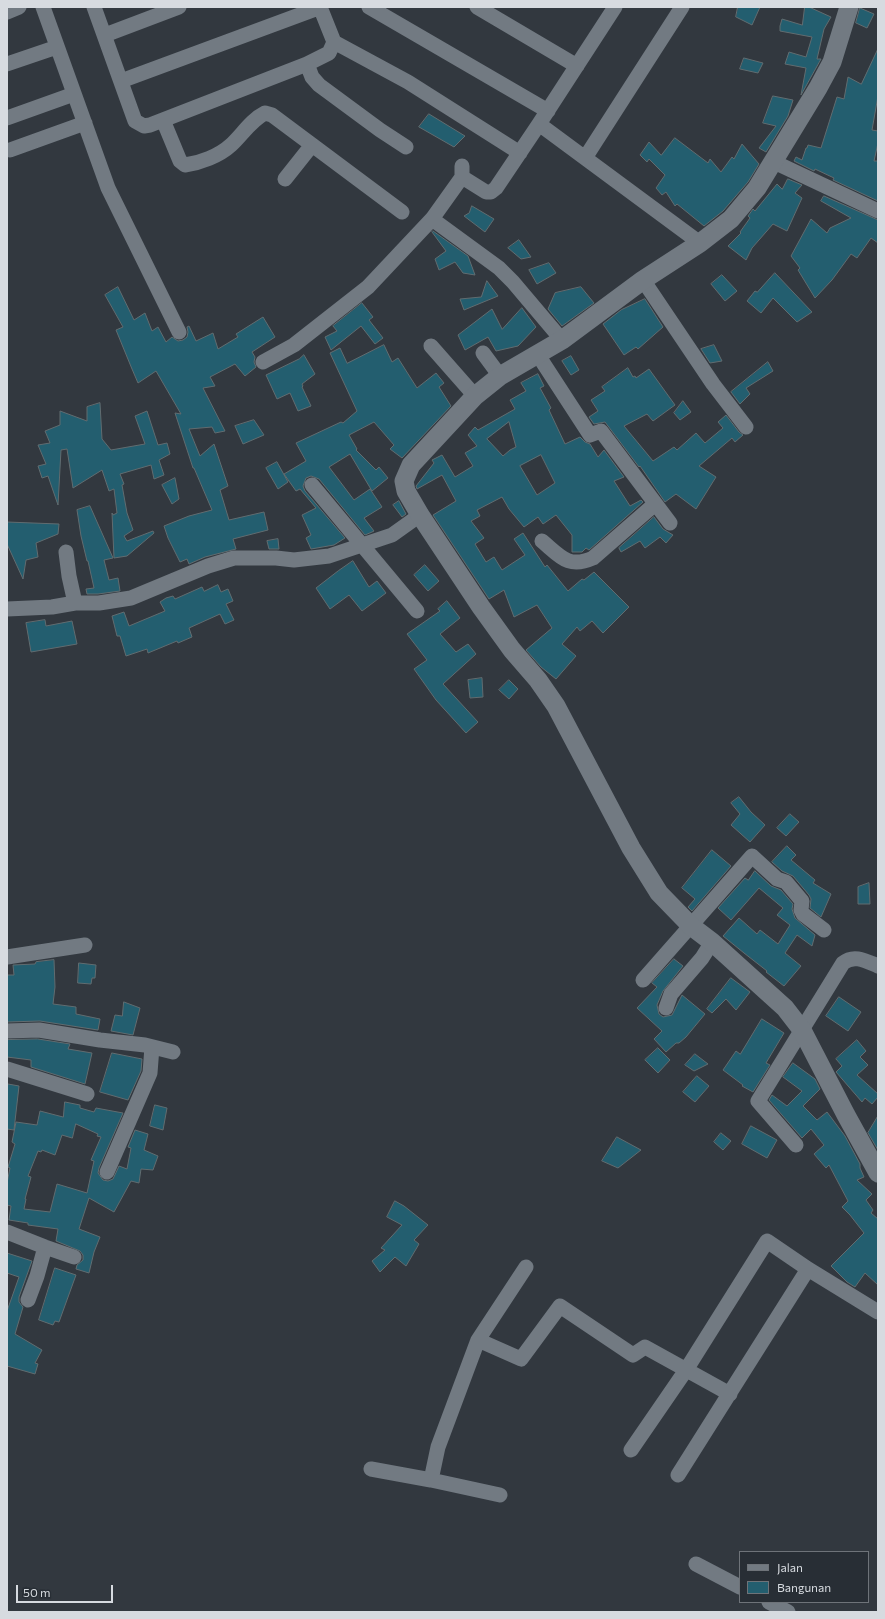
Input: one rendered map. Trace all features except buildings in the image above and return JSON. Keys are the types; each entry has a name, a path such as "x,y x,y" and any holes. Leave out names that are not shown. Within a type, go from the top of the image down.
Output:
{"street":[{"path":"7,12 19,7"},
{"path":"43,7 108,188 179,332"},
{"path":"94,7 135,121 144,126 307,64 329,53 334,42"},
{"path":"105,35 179,7"},
{"path":"121,81 321,7 334,42 408,82 520,153"},
{"path":"369,7 548,110"},
{"path":"477,7 577,66"},
{"path":"262,362 294,345 368,287 432,219 462,172 486,192 491,192 496,188 615,7"},
{"path":"585,158 682,7"},
{"path":"849,7 832,62 818,88 757,188 731,219 700,243 643,280 562,340 500,376 475,396 411,465 406,474 405,487 420,515 481,607 512,650 538,680 556,706 631,848 659,893 692,926 712,942 785,1008 802,1030 875,1163"},
{"path":"7,64 57,47"},
{"path":"307,64 312,77 319,85 380,130 406,147"},
{"path":"7,118 74,94"},
{"path":"163,120 180,161 184,165 193,164 211,157 230,146 259,117 265,114 272,115 402,212"},
{"path":"10,150 85,123"},
{"path":"539,124 700,243"},
{"path":"285,179 312,145"},
{"path":"774,162 878,211"},
{"path":"432,219 499,268 522,292 562,340"},
{"path":"643,280 713,384 746,427"},
{"path":"431,346 475,396"},
{"path":"483,353 500,376"},
{"path":"538,355 590,435 601,430 670,523"},
{"path":"312,485 417,611"},
{"path":"542,541 567,561 582,563 593,558 655,504"},
{"path":"7,609 52,607 75,603 99,603 131,598 208,566 234,558 276,558 294,560 329,556 392,535 420,515"},
{"path":"66,552 69,576 75,603"},
{"path":"642,980 692,926 752,856 777,879 789,884 802,901 801,910 803,914 824,930"},
{"path":"666,1008 671,994 702,958 712,942"},
{"path":"7,957 85,945"},
{"path":"796,1145 758,1101 843,963 849,958 854,958 878,966"},
{"path":"7,1031 39,1030 152,1047 173,1052"},
{"path":"108,1172 150,1073 152,1047"},
{"path":"7,1069 87,1094"},
{"path":"7,1232 45,1248 74,1257"},
{"path":"631,1450 686,1370 767,1241 808,1269 878,1312"},
{"path":"28,1300 45,1248"},
{"path":"431,1480 438,1447 478,1340 526,1267"},
{"path":"678,1475 808,1269"},
{"path":"478,1340 521,1359 560,1306 633,1356 645,1347 730,1394"},
{"path":"371,1469 500,1495"},
{"path":"696,1564 739,1586"},
{"path":"771,1603 788,1612"}]}
